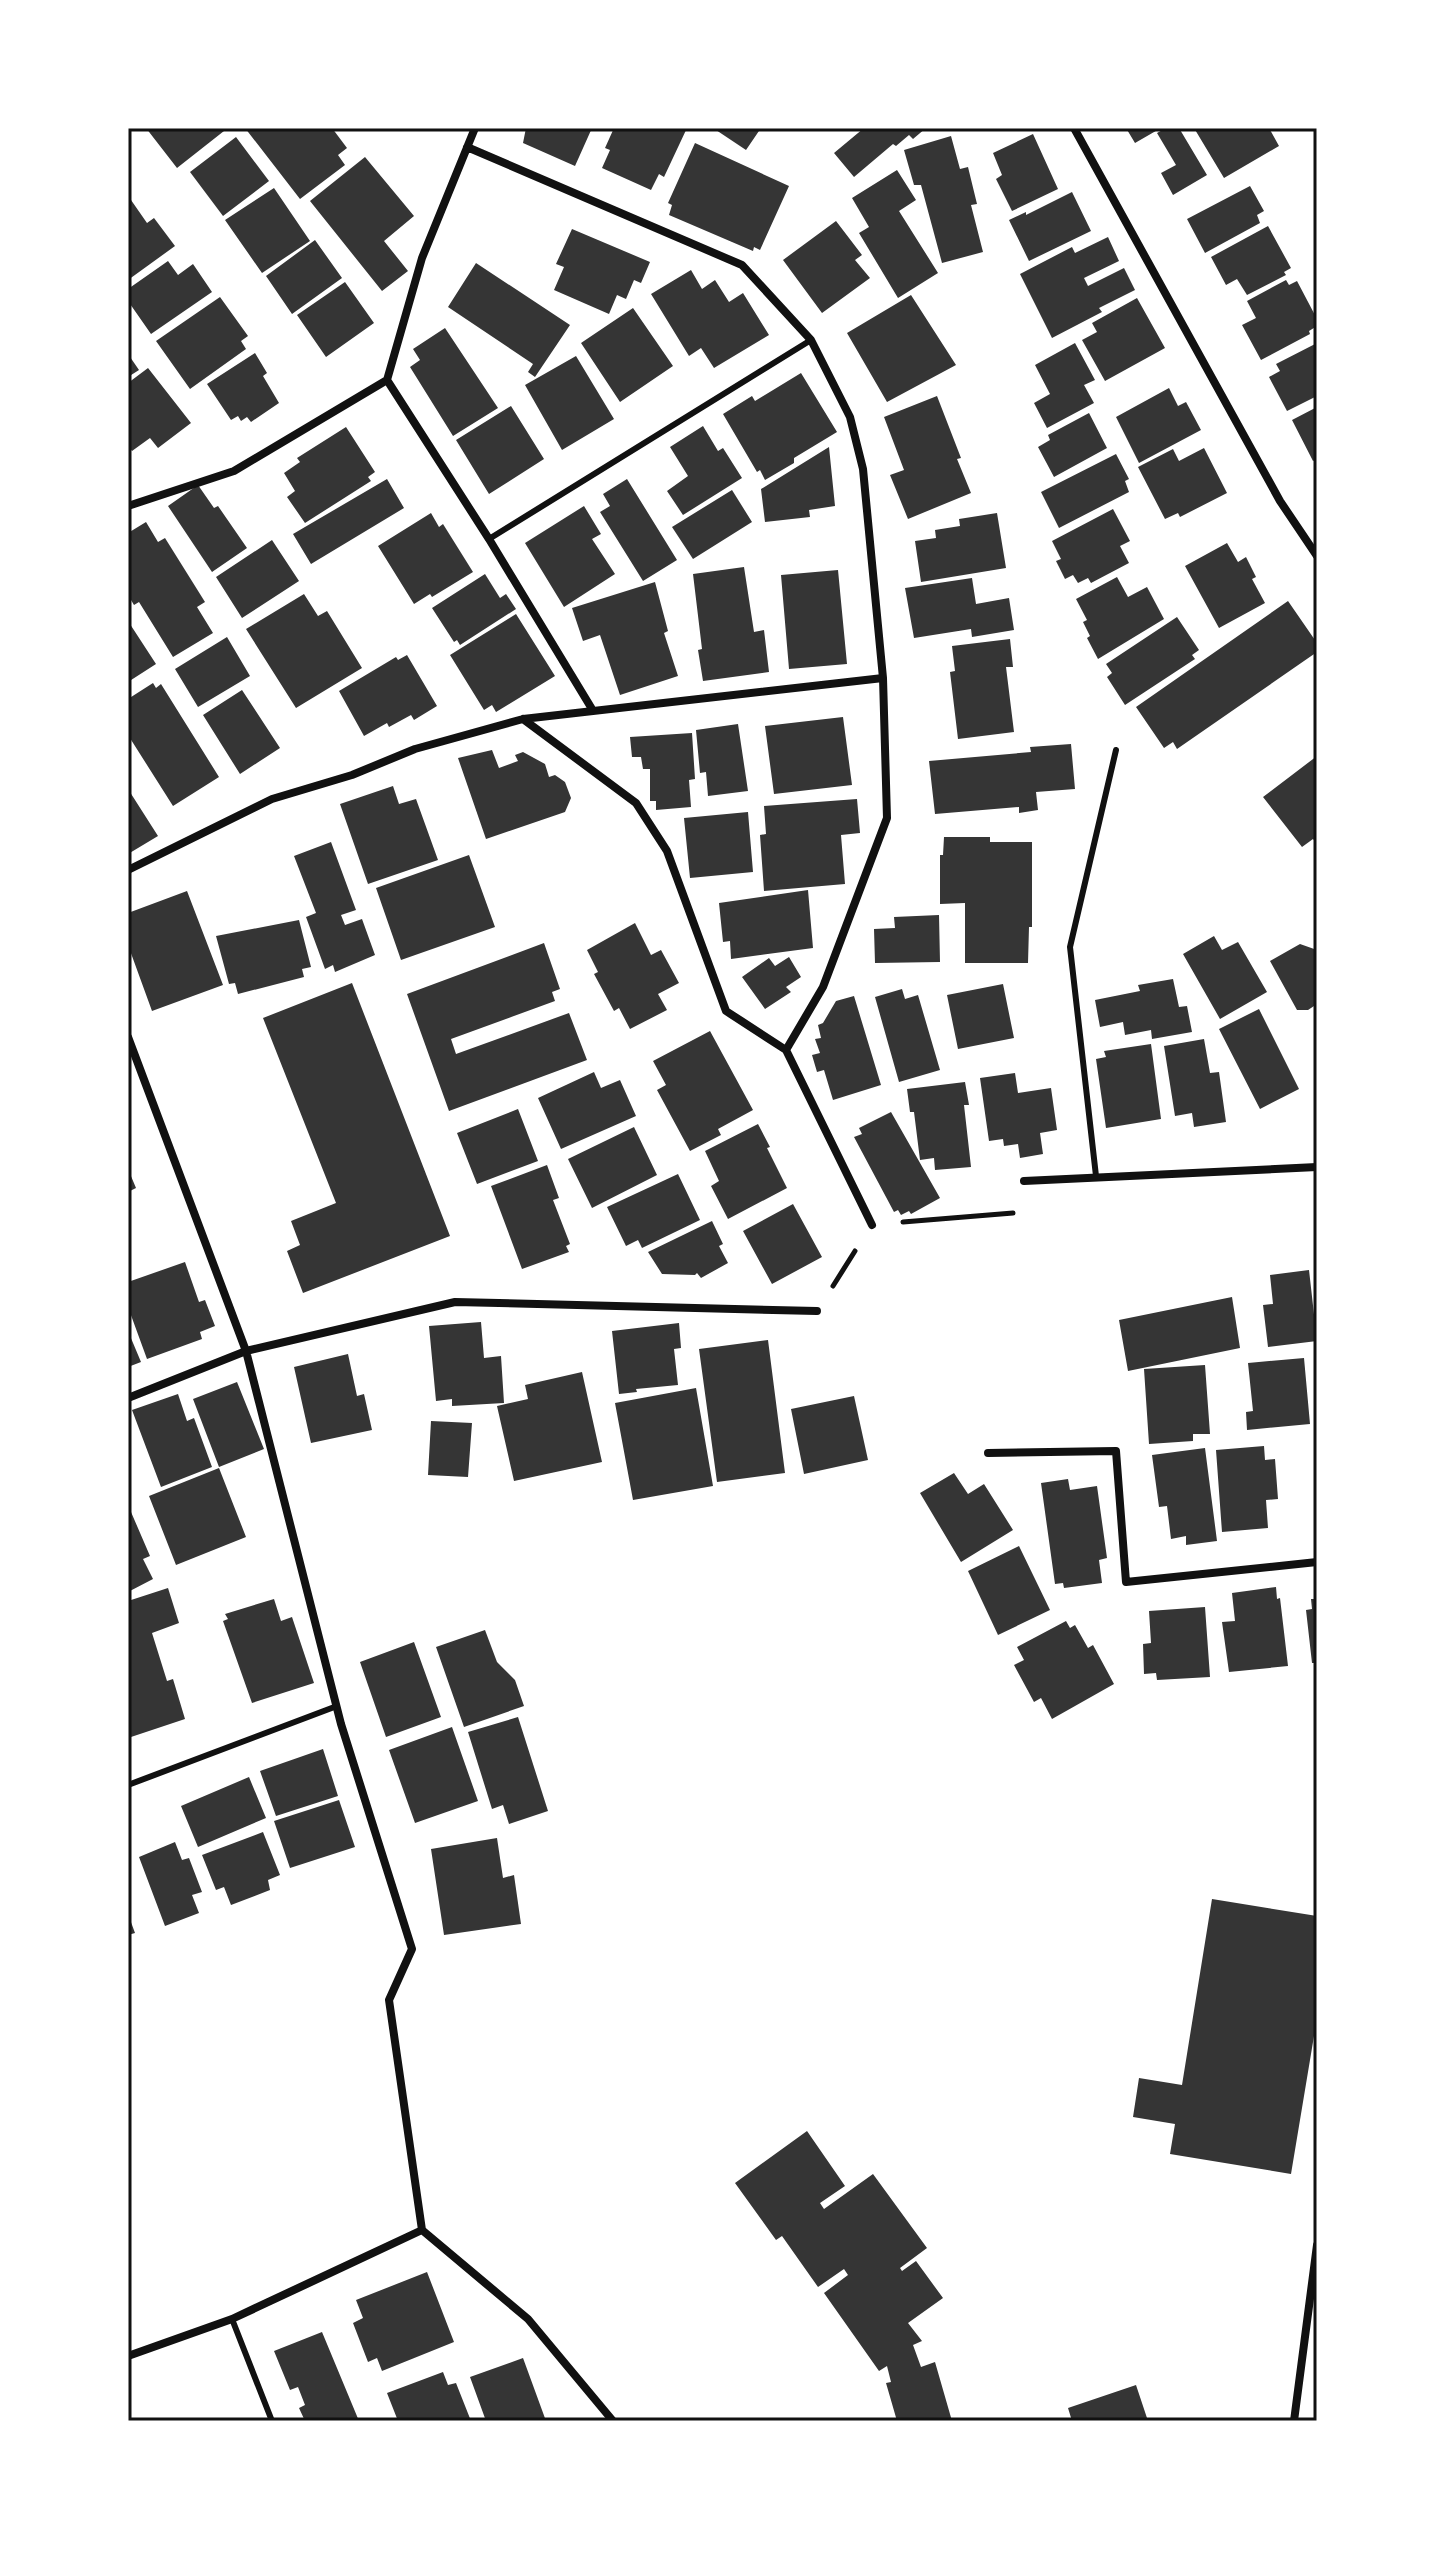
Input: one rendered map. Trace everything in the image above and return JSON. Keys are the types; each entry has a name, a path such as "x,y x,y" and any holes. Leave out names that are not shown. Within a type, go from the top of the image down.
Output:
{"street":[{"path":"128,506 234,471 387,380 422,258 475,128"},
{"path":"1074,128 1280,501 1317,556"},
{"path":"467,147 742,265 811,340 850,417 863,469 883,678 887,818 823,987 786,1050"},
{"path":"387,380 489,539 592,709"},
{"path":"128,870 272,799 352,775 415,749 523,719 883,678"},
{"path":"523,719 636,803 667,851 726,1011 786,1050 872,1225"},
{"path":"128,1037 132,1059 246,1351 337,1706 412,1949 389,2000 422,2230 528,2319 613,2421"},
{"path":"1024,1181 1317,1167"},
{"path":"128,1398 246,1351 455,1302 817,1311"},
{"path":"988,1453 1116,1451 1126,1582 1317,1562"},
{"path":"128,2356 232,2319 422,2230"},
{"path":"1294,2421 1317,2245"}],"lane":[{"path":"489,539 811,340"},
{"path":"1096,1176 1070,947 1116,750"},
{"path":"128,1785 337,1706"},
{"path":"232,2319 272,2421"}],"path":[{"path":"817,1311 872,1225 1019,1212 1024,1181"}],"building":[{"path":"146,128 222,128 224,131 177,168"},
{"path":"245,128 332,128 347,148 338,155 345,165 300,199"},
{"path":"526,128 592,128 575,166 523,143"},
{"path":"614,128 687,128 664,177 659,174 651,190 602,168 610,150 605,148"},
{"path":"713,128 761,128 746,150"},
{"path":"864,128 926,128 913,139 909,135 896,146 893,144 854,177 834,153"},
{"path":"1126,128 1161,128 1135,143"},
{"path":"1166,128 1179,128 1207,175 1173,195 1161,173 1176,165 1157,133"},
{"path":"1194,128 1269,128 1279,146 1224,178"},
{"path":"1033,134 1058,189 1012,211 996,179 1002,175 993,153"},
{"path":"951,136 960,169 968,167 977,204 971,205 983,252 942,263 921,185 914,185 904,150"},
{"path":"236,137 269,181 223,216 190,172"},
{"path":"695,143 789,186 760,250 754,247 753,251 669,215 672,205 668,203"},
{"path":"365,157 414,216 384,241 408,271 382,291 310,201"},
{"path":"897,170 916,200 899,211 938,273 898,298 859,233 869,227 852,198"},
{"path":"1250,186 1264,211 1257,215 1260,223 1205,253 1187,219"},
{"path":"274,188 310,241 262,273 225,220"},
{"path":"1072,192 1091,231 1029,261 1009,220"},
{"path":"131,200 147,223 154,218 175,246 128,280 128,201"},
{"path":"836,221 862,255 855,260 870,278 822,313 783,260"},
{"path":"1268,226 1291,268 1284,272 1286,275 1247,295 1237,279 1226,285 1211,257"},
{"path":"572,229 650,262 641,283 634,280 626,299 617,295 609,314 554,290 564,267 556,264"},
{"path":"1108,237 1119,261 1084,278 1088,286 1124,268 1135,290 1099,308 1102,312 1052,338 1020,274 1072,247 1075,253"},
{"path":"315,240 342,278 292,314 266,276"},
{"path":"168,261 178,275 193,264 212,292 151,334 128,301 128,289"},
{"path":"476,263 570,325 535,377 528,372 533,364 448,307"},
{"path":"691,270 702,289 715,280 729,302 743,293 769,335 714,368 701,348 689,356 651,294"},
{"path":"1286,280 1289,285 1297,281 1317,319 1317,326 1309,331 1310,334 1261,360 1242,325 1256,318 1247,301"},
{"path":"345,282 374,323 326,357 297,315"},
{"path":"911,295 956,365 887,402 847,333"},
{"path":"220,297 248,336 241,341 246,349 190,389 156,341"},
{"path":"1137,298 1165,348 1105,381 1082,340 1097,332 1092,323"},
{"path":"633,308 673,366 620,402 581,343"},
{"path":"445,328 498,408 453,436 410,367 420,360 413,349"},
{"path":"1075,343 1095,380 1084,385 1094,403 1047,428 1034,403 1050,394 1035,365"},
{"path":"1317,343 1317,396 1287,411 1269,377 1280,371 1276,364"},
{"path":"255,353 267,373 263,376 279,403 251,422 247,417 241,421 238,416 231,420 207,384"},
{"path":"128,354 139,370 128,377"},
{"path":"576,356 614,419 562,450 525,385"},
{"path":"148,368 191,423 158,448 150,438 132,451 128,446 128,383"},
{"path":"801,373 837,432 765,480 760,470 757,472 723,414 752,396 755,401"},
{"path":"1169,388 1178,406 1186,402 1201,430 1139,463 1116,417"},
{"path":"937,396 971,493 908,519 890,475 904,470 884,417"},
{"path":"511,406 544,459 489,494 456,440"},
{"path":"1317,407 1317,459 1313,461 1292,420"},
{"path":"1089,413 1107,448 1054,477 1038,447 1050,440 1048,435"},
{"path":"703,426 718,451 723,448 742,478 683,515 667,491 688,476 670,447"},
{"path":"346,427 375,472 368,477 371,481 305,523 287,497 295,491 284,473 300,462 297,458"},
{"path":"829,447 835,506 809,510 810,517 765,522 761,489"},
{"path":"1204,448 1227,493 1180,517 1178,513 1165,519 1138,467 1173,449 1179,461"},
{"path":"1116,454 1129,479 1125,481 1129,492 1059,528 1041,492"},
{"path":"387,479 404,508 311,564 293,534"},
{"path":"627,479 677,560 643,581 600,512 610,506 603,494"},
{"path":"198,485 214,508 218,506 247,548 212,572 168,506"},
{"path":"732,490 752,522 693,559 672,527"},
{"path":"584,506 601,534 592,539 615,574 564,607 525,543"},
{"path":"1113,509 1130,541 1120,546 1129,563 1091,583 1088,578 1078,583 1073,575 1065,579 1056,561 1061,559 1052,541"},
{"path":"431,513 439,527 443,524 473,572 432,597 430,594 414,604 378,546"},
{"path":"997,513 1006,568 921,582 915,541 936,538 935,530 960,526 959,519"},
{"path":"146,522 158,542 165,538 205,602 197,607 213,633 173,657 139,602 134,605 128,595 128,533"},
{"path":"272,540 299,581 242,618 216,577"},
{"path":"1227,543 1238,562 1246,557 1256,577 1252,579 1265,603 1219,628 1185,566"},
{"path":"744,567 754,632 764,630 769,672 703,681 693,574"},
{"path":"838,570 847,664 789,669 781,575"},
{"path":"485,574 500,598 506,594 516,609 460,645 457,640 454,642 432,608"},
{"path":"1117,577 1128,597 1147,587 1164,619 1098,659 1087,638 1090,636 1083,622 1087,620 1076,599"},
{"path":"972,578 976,604 1009,598 1014,630 972,637 971,629 914,638 905,588"},
{"path":"655,582 668,631 664,633 678,676 620,695 600,635 583,641 572,608"},
{"path":"304,594 318,616 327,611 362,668 296,708 246,629"},
{"path":"1288,601 1317,643 1317,652 1177,749 1173,742 1164,748 1136,707"},
{"path":"516,614 555,676 496,712 492,705 484,710 450,655"},
{"path":"1177,617 1199,650 1192,655 1195,659 1125,705 1107,677 1112,673 1106,664"},
{"path":"128,621 156,664 128,682"},
{"path":"227,637 250,676 198,707 175,669"},
{"path":"1010,639 1013,667 1006,667 1014,732 958,739 950,672 955,671 952,646"},
{"path":"407,655 437,706 414,720 411,715 389,727 387,723 364,736 339,691 396,657 398,660"},
{"path":"153,683 156,688 161,684 219,777 173,806 128,735 128,699"},
{"path":"242,690 280,748 240,774 203,715"},
{"path":"843,717 852,785 774,794 765,726"},
{"path":"738,724 748,791 708,796 706,772 700,773 696,730"},
{"path":"692,733 695,779 689,780 691,807 656,810 656,801 650,801 650,769 643,769 641,757 632,757 630,737"},
{"path":"1071,744 1075,789 1036,792 1038,810 1019,813 1019,807 935,814 929,761 1031,752 1030,747"},
{"path":"492,750 499,768 518,761 515,755 523,752 545,764 549,777 555,775 565,782 571,798 565,812 486,839 458,758"},
{"path":"1317,756 1317,844 1313,839 1302,847 1263,797"},
{"path":"393,786 399,804 416,799 438,860 368,884 340,804"},
{"path":"128,789 158,836 128,854"},
{"path":"857,799 860,833 841,835 845,884 764,891 760,835 766,834 764,806"},
{"path":"748,812 753,872 690,878 684,818"},
{"path":"944,837 990,837 990,842 1032,842 1032,927 1029,927 1028,963 965,963 965,903 940,904 940,855 943,855"},
{"path":"331,842 356,910 341,915 345,925 362,919 375,955 335,972 333,965 325,969 306,917 316,913 294,856"},
{"path":"469,855 495,927 401,960 376,888"},
{"path":"808,890 813,948 731,959 730,941 723,942 719,903"},
{"path":"187,891 223,985 152,1011 128,945 128,913"},
{"path":"939,915 940,962 875,963 874,929 895,928 894,917"},
{"path":"299,920 311,967 302,969 304,977 238,994 235,983 229,984 216,936"},
{"path":"635,923 651,955 661,950 679,983 658,994 667,1010 630,1029 619,1008 614,1011 594,974 598,972 587,950"},
{"path":"1214,936 1222,950 1238,942 1267,992 1220,1019 1183,954"},
{"path":"544,943 560,989 552,992 555,1001 451,1039 456,1054 569,1013 587,1060 449,1111 407,994"},
{"path":"1300,944 1317,950 1317,1004 1308,1010 1297,1010 1270,961"},
{"path":"789,957 801,977 786,987 791,992 765,1009 742,977 769,958 775,966"},
{"path":"1173,979 1179,1007 1187,1006 1192,1032 1152,1039 1151,1030 1125,1035 1123,1022 1100,1027 1095,1000 1140,991 1138,985"},
{"path":"352,983 450,1236 303,1293 287,1251 300,1245 291,1221 336,1203 263,1018"},
{"path":"1003,984 1014,1038 958,1049 947,995"},
{"path":"902,989 905,999 918,995 940,1070 899,1082 875,997"},
{"path":"854,996 881,1085 833,1100 824,1070 817,1072 812,1055 820,1053 815,1039 821,1038 818,1025 823,1023 836,1001"},
{"path":"1259,1009 1299,1089 1260,1109 1219,1029"},
{"path":"710,1031 753,1110 718,1129 721,1135 690,1151 657,1090 666,1085 653,1061"},
{"path":"1204,1039 1210,1073 1219,1072 1226,1122 1194,1127 1192,1113 1175,1116 1164,1046"},
{"path":"1151,1044 1161,1119 1106,1128 1096,1059 1106,1057 1104,1051"},
{"path":"594,1072 601,1088 620,1080 636,1116 561,1149 538,1098"},
{"path":"1015,1073 1018,1093 1051,1088 1057,1130 1040,1133 1043,1154 1020,1158 1018,1144 1004,1146 1003,1139 989,1141 980,1078"},
{"path":"965,1082 969,1105 964,1105 971,1167 935,1170 934,1158 920,1160 914,1112 910,1112 907,1089"},
{"path":"518,1109 538,1161 477,1184 457,1133"},
{"path":"891,1112 940,1198 911,1214 909,1211 901,1215 898,1210 894,1212 854,1137 862,1134 859,1128"},
{"path":"758,1124 787,1188 728,1219 711,1186 719,1181 705,1151"},
{"path":"634,1127 657,1175 592,1208 568,1159"},
{"path":"547,1165 559,1198 553,1200 570,1244 566,1246 569,1252 522,1269 491,1186"},
{"path":"128,1169 136,1188 128,1192"},
{"path":"678,1174 700,1220 642,1248 638,1240 626,1246 607,1207"},
{"path":"793,1204 822,1257 772,1284 743,1231"},
{"path":"712,1221 728,1263 701,1278 697,1273 662,1274 648,1252"},
{"path":"185,1262 199,1302 205,1300 215,1326 200,1332 202,1339 147,1359 128,1307 128,1282"},
{"path":"1309,1270 1317,1341 1268,1347 1263,1305 1273,1304 1270,1275"},
{"path":"1232,1297 1240,1348 1128,1371 1119,1320"},
{"path":"481,1322 484,1358 501,1356 504,1403 452,1406 452,1399 436,1401 429,1326"},
{"path":"679,1323 681,1348 674,1349 678,1385 619,1394 612,1331"},
{"path":"128,1331 141,1362 128,1367"},
{"path":"768,1340 785,1473 717,1482 699,1349"},
{"path":"348,1354 357,1396 364,1394 372,1430 311,1443 294,1367"},
{"path":"1304,1358 1310,1424 1247,1430 1246,1412 1253,1411 1248,1363"},
{"path":"1205,1365 1210,1434 1193,1434 1193,1441 1149,1444 1144,1369"},
{"path":"582,1372 602,1462 514,1481 497,1406 528,1399 525,1385"},
{"path":"237,1382 264,1449 219,1467 193,1399"},
{"path":"696,1388 713,1486 633,1500 615,1403"},
{"path":"178,1394 187,1421 194,1418 212,1467 161,1487 132,1410"},
{"path":"854,1396 868,1460 804,1474 791,1409"},
{"path":"431,1421 472,1423 468,1477 428,1475"},
{"path":"1264,1446 1265,1460 1275,1459 1278,1499 1266,1500 1268,1528 1222,1532 1216,1450"},
{"path":"1205,1448 1217,1541 1186,1545 1186,1536 1171,1539 1167,1506 1159,1507 1152,1455"},
{"path":"219,1468 246,1537 176,1565 149,1496"},
{"path":"954,1473 968,1494 984,1484 1013,1530 961,1562 920,1493"},
{"path":"1068,1479 1070,1490 1097,1486 1107,1558 1099,1560 1102,1583 1064,1588 1063,1583 1055,1584 1041,1483"},
{"path":"128,1505 150,1556 143,1559 153,1579 128,1592"},
{"path":"1019,1546 1050,1610 998,1635 968,1571"},
{"path":"1276,1587 1288,1666 1229,1672 1222,1622 1235,1621 1232,1593"},
{"path":"168,1588 179,1623 152,1633 167,1681 173,1679 185,1719 128,1738 128,1601"},
{"path":"274,1599 281,1621 292,1617 314,1683 252,1703 223,1621 228,1619 225,1614"},
{"path":"1311,1599 1317,1599 1317,1663 1312,1663 1306,1610 1312,1609"},
{"path":"1205,1607 1210,1677 1157,1680 1156,1673 1144,1674 1143,1644 1151,1643 1149,1611"},
{"path":"1066,1621 1070,1628 1075,1625 1088,1648 1093,1645 1114,1684 1052,1719 1041,1698 1034,1702 1014,1665 1024,1660 1017,1647"},
{"path":"485,1630 497,1662 515,1680 524,1706 464,1727 436,1647"},
{"path":"414,1642 441,1717 386,1737 360,1662"},
{"path":"518,1717 548,1811 509,1824 503,1805 492,1809 468,1732"},
{"path":"452,1727 478,1801 415,1823 389,1750"},
{"path":"323,1749 338,1796 276,1816 260,1771"},
{"path":"249,1777 266,1818 198,1847 181,1806"},
{"path":"339,1800 355,1847 290,1868 274,1821"},
{"path":"263,1832 280,1875 268,1880 270,1890 231,1905 224,1887 216,1890 202,1855"},
{"path":"497,1838 503,1878 514,1875 521,1924 444,1935 431,1849"},
{"path":"175,1842 182,1860 189,1858 202,1892 192,1895 199,1913 165,1926 139,1857"},
{"path":"1212,1899 1317,1916 1317,2018 1291,2174 1170,2154 1175,2124 1133,2117 1139,2078 1182,2085"},
{"path":"128,1914 135,1933 128,1935"},
{"path":"807,2131 845,2186 820,2203 824,2209 873,2174 927,2248 900,2268 902,2271 916,2261 943,2298 908,2323 922,2341 913,2345 921,2367 935,2362 952,2421 897,2421 886,2383 891,2382 887,2366 879,2371 824,2293 848,2275 844,2269 818,2287 782,2236 776,2240 735,2183"},
{"path":"427,2272 454,2342 382,2371 377,2358 368,2362 353,2323 363,2318 356,2300"},
{"path":"322,2332 359,2421 305,2421 299,2408 305,2405 298,2387 290,2390 274,2351"},
{"path":"523,2358 546,2421 486,2421 470,2377"},
{"path":"443,2372 448,2385 456,2383 471,2421 398,2421 387,2393"},
{"path":"1136,2385 1148,2421 1072,2421 1068,2408"}]}
